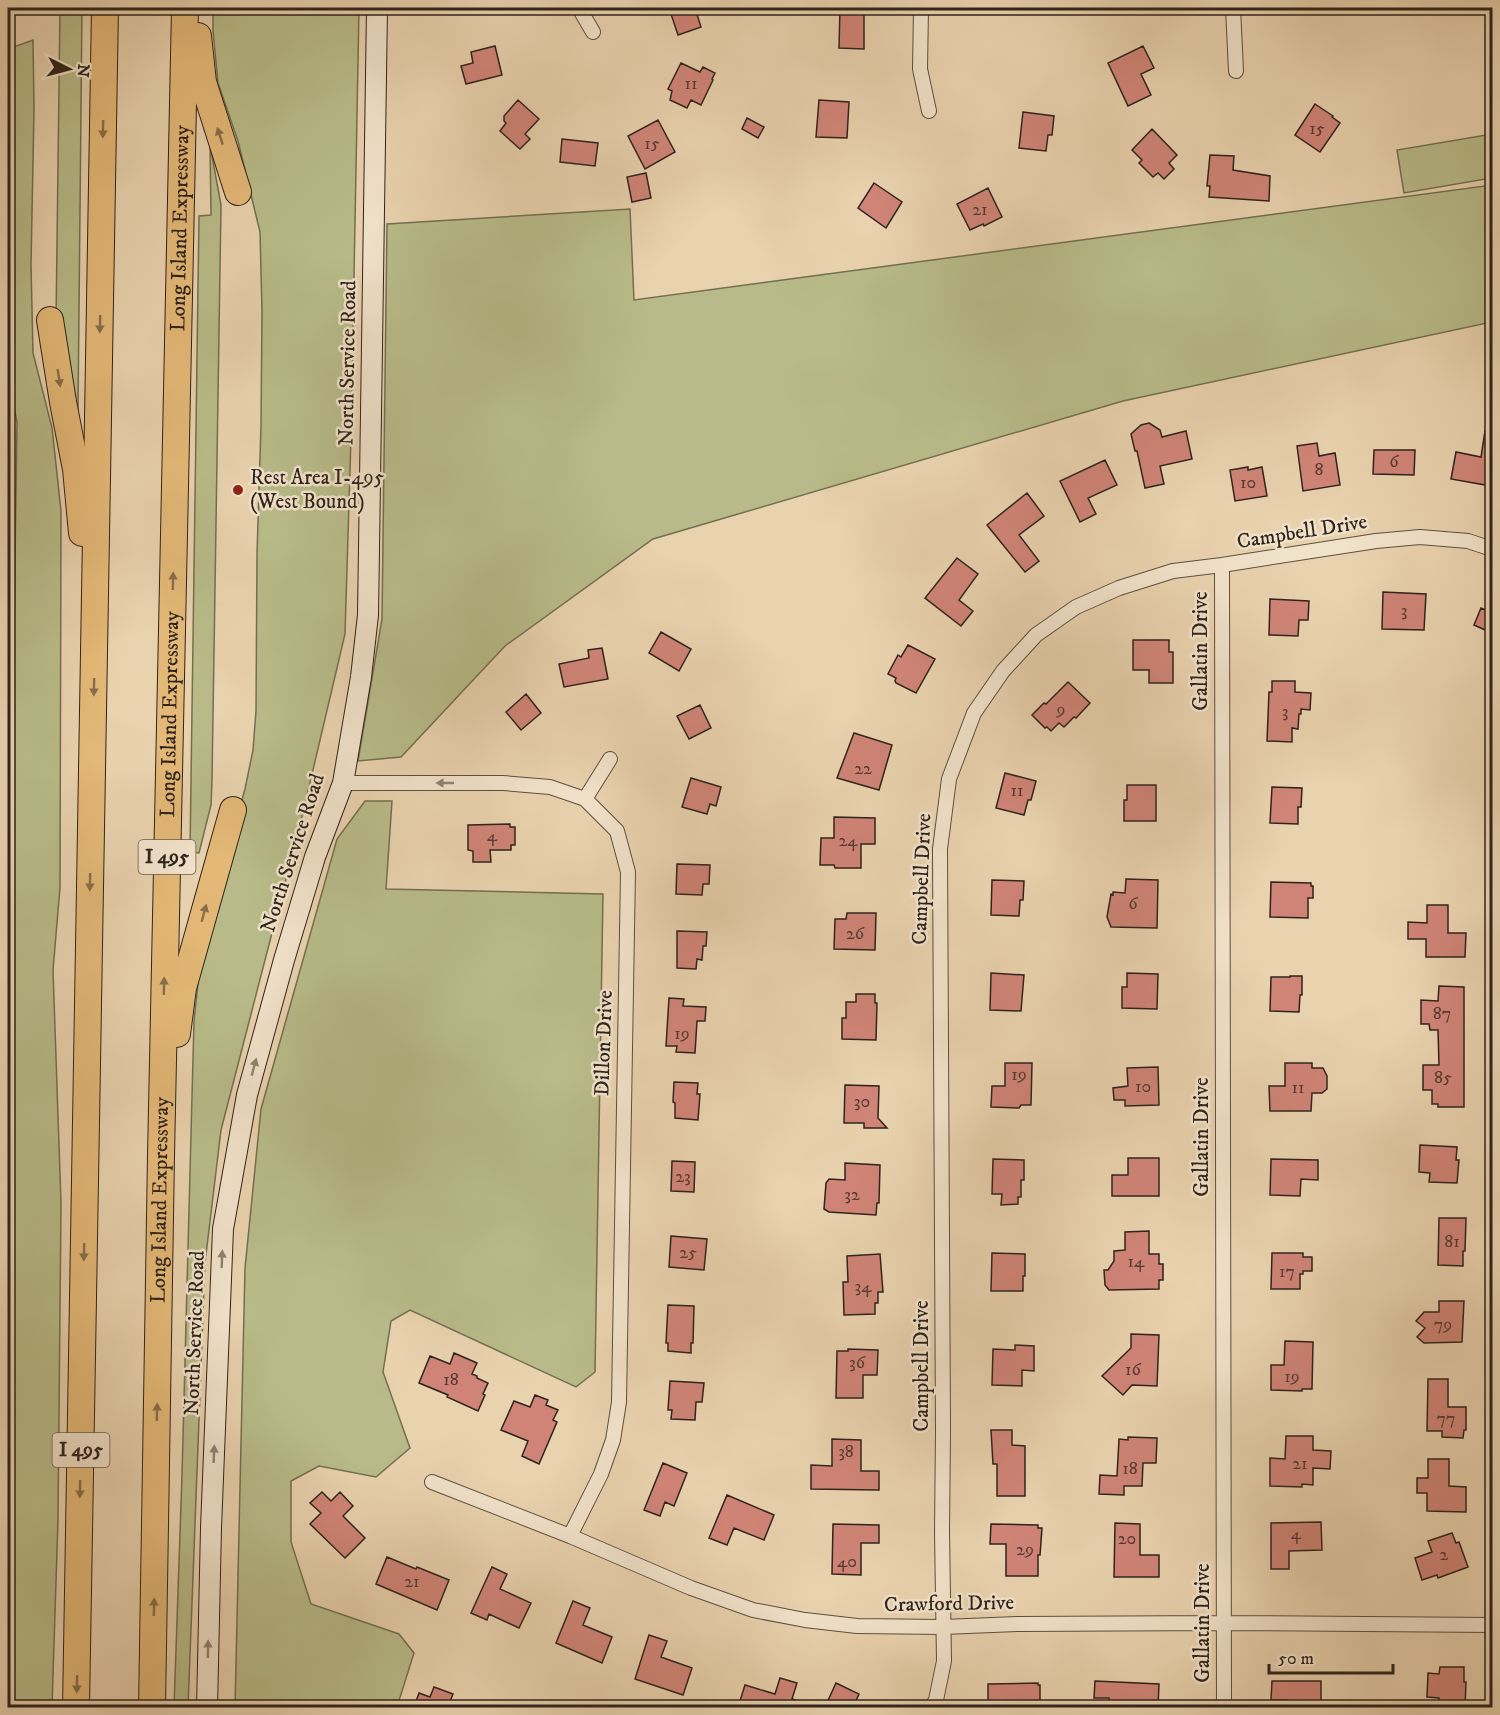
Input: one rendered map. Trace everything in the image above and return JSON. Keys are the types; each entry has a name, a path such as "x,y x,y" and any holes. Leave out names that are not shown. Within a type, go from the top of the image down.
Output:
{"highway":[{"name":"I 495","path":"76,1707 105,8"},
{"name":"Long Island Expressway","path":"152,1707 185,8"},
{"path":"195,8 203,82 238,192"},
{"path":"50,320 76,470 94,645"},
{"path":"161,1156 183,988 233,810"}],"main road":[{"name":"North Service Road","path":"207,1707 211,1528 223,1229 250,1083 315,857 343,783 362,677 368,615 377,8"}],"street":[{"path":"579,8 593,33"},
{"path":"921,8 920,69 929,111"},
{"path":"1233,8 1236,71"},
{"name":"Campbell Drive","path":"931,1707 936,1700 944,1661 940,849 949,779 974,713 1003,671 1036,635 1076,608 1119,588 1173,571 1222,566 1376,541 1420,537 1468,541 1492,549"},
{"name":"Gallatin Drive","path":"1222,566 1224,1707"},
{"path":"585,799 610,759"},
{"name":"Dillon Drive","path":"343,783 503,783 550,787 585,799 617,831 628,872 619,1402 614,1440 601,1474 570,1536"},
{"name":"Crawford Drive","path":"432,1482 570,1536 691,1588 753,1610 805,1620 857,1626 943,1627 1017,1624 1224,1623 1492,1625"}],"green space":[{"path":"60,8 82,8 78,410 69,407 56,322"},
{"path":"213,8 359,8 351,438 345,634 300,825 221,1130 205,1263 188,1707 174,1708 194,1021 202,946 245,789 253,750 256,711 262,311 260,232 238,141 218,83"},
{"path":"33,40 31,265 33,353 52,428 61,511 60,888 53,970 61,1203 58,1519 52,1707 8,1708 8,1048 17,422 8,375 8,49"},
{"path":"1486,135 1492,178 1404,193 1397,150"},
{"path":"210,145 221,205 212,780 211,805 199,853 190,852 199,216 211,215"},
{"path":"1492,185 1492,322 1123,401 653,539 505,646 401,757 358,761 382,619 387,224 630,209 634,300"},
{"path":"365,801 392,801 386,889 603,894 595,1372 576,1387 410,1310 391,1321 383,1372 410,1448 376,1477 319,1466 291,1481 291,1542 311,1604 399,1634 414,1653 397,1707 235,1707 245,1268 261,1109 337,839"}],"building":[{"path":"669,8 695,8 701,27 678,35"},
{"path":"840,8 864,8 864,49 839,48"},
{"path":"495,46 502,75 466,84 461,66 473,63 471,52"},
{"path":"1143,46 1154,68 1141,74 1151,95 1128,106 1108,63"},
{"path":"681,63 700,72 703,67 715,73 701,105 691,100 687,108 670,100 672,91 668,89"},
{"path":"518,100 539,119 525,134 530,139 520,149 500,131 506,123 504,116"},
{"path":"819,100 849,102 847,138 816,137"},
{"path":"1315,104 1340,123 1320,152 1295,135"},
{"path":"1023,112 1054,116 1052,135 1048,135 1046,151 1019,148"},
{"path":"747,118 764,127 758,138 742,129"},
{"path":"658,120 675,152 645,169 628,136"},
{"path":"1152,129 1177,155 1169,163 1174,169 1164,179 1158,173 1153,177 1139,163 1142,160 1132,150"},
{"path":"562,139 598,143 595,166 560,162"},
{"path":"1210,155 1234,156 1233,170 1270,176 1269,201 1209,197 1210,186 1207,186"},
{"path":"646,173 651,198 632,202 627,177"},
{"path":"874,183 902,202 886,228 858,208"},
{"path":"988,188 1002,217 970,230 957,204"},
{"path":"1149,423 1160,430 1162,437 1186,431 1192,459 1160,466 1164,484 1145,488 1131,434 1141,425"},
{"path":"1485,431 1492,432 1491,486 1451,479 1456,452 1481,457"},
{"path":"1317,443 1319,456 1335,453 1340,485 1303,491 1297,446"},
{"path":"1374,450 1415,450 1414,475 1373,474"},
{"path":"1105,460 1117,485 1088,498 1096,514 1080,522 1060,481"},
{"path":"1248,467 1248,470 1262,467 1267,496 1235,501 1230,470"},
{"path":"1027,493 1044,516 1019,535 1039,561 1025,572 987,525"},
{"path":"957,558 978,574 959,600 973,611 961,626 925,598"},
{"path":"1383,592 1426,594 1424,630 1382,629"},
{"path":"1270,599 1309,601 1308,620 1299,620 1298,636 1269,635"},
{"path":"1481,608 1492,613 1492,633 1474,625"},
{"path":"661,632 691,649 679,671 649,653"},
{"path":"1133,640 1169,640 1169,652 1173,652 1173,683 1149,683 1149,670 1133,670"},
{"path":"908,645 935,659 916,693 896,683 896,678 888,674 898,655 901,657"},
{"path":"602,648 608,679 564,687 559,664 589,658 588,650"},
{"path":"1272,681 1295,681 1295,692 1311,693 1310,710 1301,709 1298,729 1292,728 1292,742 1267,741 1269,692 1272,692"},
{"path":"1068,682 1090,703 1064,727 1059,723 1051,731 1032,715"},
{"path":"526,694 541,713 521,730 506,712"},
{"path":"700,705 711,728 689,739 677,716"},
{"path":"854,733 892,745 879,790 837,778"},
{"path":"1005,773 1036,781 1024,815 996,808"},
{"path":"691,778 721,787 716,806 710,804 707,814 682,807"},
{"path":"1127,785 1156,785 1156,821 1124,821"},
{"path":"1272,787 1302,788 1301,807 1298,807 1298,824 1270,823"},
{"path":"834,817 875,818 875,844 861,844 861,868 835,868 834,865 820,865 821,838 834,838"},
{"path":"510,824 510,827 515,827 515,845 511,845 511,850 490,850 491,862 473,862 473,851 468,850 468,825"},
{"path":"677,864 710,865 709,884 703,884 702,895 676,894"},
{"path":"1126,879 1158,880 1157,928 1111,927 1107,917 1111,894 1113,895 1113,892 1125,893"},
{"path":"992,880 1024,881 1019,916 991,915"},
{"path":"1271,882 1311,883 1313,898 1308,898 1308,918 1270,917"},
{"path":"1427,905 1448,905 1448,933 1466,933 1465,957 1426,957 1426,939 1408,939 1408,922 1427,923"},
{"path":"847,913 876,913 875,950 834,949 835,919 846,919"},
{"path":"677,931 707,932 702,960 697,959 696,969 677,968"},
{"path":"991,973 1024,975 1021,1011 990,1010"},
{"path":"1127,973 1158,974 1157,1009 1122,1008 1122,987 1127,987"},
{"path":"1302,976 1299,1012 1270,1011 1271,977"},
{"path":"1439,986 1464,987 1464,1107 1438,1107 1438,1104 1432,1104 1432,1090 1423,1090 1423,1065 1439,1065 1438,1030 1430,1030 1429,1024 1421,1024 1421,1000 1438,1001"},
{"path":"856,994 875,994 875,1003 877,1003 876,1040 842,1039 842,1018 846,1018 846,1002 856,1002"},
{"path":"669,998 684,999 683,1006 706,1007 705,1021 697,1021 695,1053 676,1052 677,1046 666,1046"},
{"path":"1005,1063 1032,1063 1031,1105 1021,1105 1019,1108 991,1107 992,1086 1005,1086"},
{"path":"1285,1063 1312,1063 1312,1068 1323,1068 1327,1076 1327,1089 1322,1093 1312,1093 1311,1111 1270,1111 1269,1086 1285,1086"},
{"path":"1158,1067 1159,1105 1125,1106 1125,1100 1114,1100 1113,1088 1128,1086 1127,1068"},
{"path":"674,1082 698,1083 697,1094 700,1094 698,1120 675,1118"},
{"path":"845,1085 879,1086 878,1118 887,1128 864,1128 864,1123 844,1123"},
{"path":"1420,1145 1457,1147 1456,1160 1459,1160 1457,1183 1429,1182 1430,1173 1419,1172"},
{"path":"1128,1158 1159,1158 1159,1196 1112,1196 1112,1175 1128,1175"},
{"path":"993,1159 1024,1160 1024,1180 1021,1180 1021,1197 1018,1197 1018,1204 1001,1205 1002,1194 992,1194"},
{"path":"1271,1159 1318,1160 1318,1180 1301,1179 1300,1196 1270,1195"},
{"path":"672,1161 695,1162 694,1192 671,1191"},
{"path":"845,1163 880,1165 879,1203 877,1203 876,1215 829,1212 824,1209 826,1183 829,1179 845,1180"},
{"path":"1439,1218 1466,1218 1463,1266 1438,1265"},
{"path":"1149,1231 1149,1254 1159,1254 1159,1264 1163,1264 1163,1280 1159,1280 1159,1289 1109,1290 1105,1285 1104,1270 1108,1270 1114,1261 1114,1251 1125,1250 1125,1232"},
{"path":"671,1236 707,1239 704,1270 669,1267"},
{"path":"992,1253 1025,1254 1023,1291 991,1291"},
{"path":"1272,1253 1303,1253 1303,1257 1312,1257 1312,1271 1303,1271 1303,1274 1300,1274 1300,1289 1271,1289"},
{"path":"880,1254 883,1292 878,1292 875,1314 844,1315 843,1282 848,1282 847,1256"},
{"path":"1439,1301 1464,1301 1462,1342 1424,1343 1417,1337 1425,1328 1416,1321 1424,1312 1439,1312"},
{"path":"668,1305 694,1306 691,1353 668,1351 668,1343 666,1343"},
{"path":"1131,1334 1159,1335 1157,1386 1132,1385 1123,1395 1102,1376 1131,1348"},
{"path":"1285,1341 1313,1342 1312,1389 1271,1390 1271,1365 1284,1365"},
{"path":"1015,1345 1034,1346 1034,1371 1022,1370 1022,1386 992,1385 993,1349 1015,1350"},
{"path":"848,1349 878,1350 877,1375 863,1375 863,1398 836,1398 837,1351 848,1351"},
{"path":"454,1353 477,1363 472,1374 488,1383 478,1411 419,1383 430,1356 450,1364"},
{"path":"1428,1379 1448,1379 1448,1407 1466,1407 1466,1430 1464,1430 1463,1438 1442,1437 1442,1431 1427,1431"},
{"path":"670,1381 704,1383 702,1402 696,1402 695,1420 671,1419 672,1410 668,1410"},
{"path":"535,1395 548,1400 546,1405 558,1410 553,1420 557,1422 539,1464 522,1456 528,1441 501,1430 514,1401 530,1407"},
{"path":"991,1430 1012,1430 1012,1445 1025,1446 1025,1496 997,1496 997,1464 993,1464"},
{"path":"1286,1436 1313,1436 1313,1450 1331,1451 1330,1469 1313,1468 1313,1485 1270,1486 1270,1458 1285,1459"},
{"path":"1128,1437 1157,1438 1156,1463 1143,1463 1142,1486 1124,1486 1124,1495 1099,1494 1100,1475 1117,1476 1119,1439 1128,1440"},
{"path":"832,1439 861,1440 861,1471 879,1471 879,1490 811,1489 811,1465 832,1466"},
{"path":"1428,1459 1449,1459 1449,1486 1466,1487 1466,1512 1427,1511 1427,1493 1417,1493 1417,1478 1428,1478"},
{"path":"663,1463 687,1473 674,1506 665,1502 660,1516 644,1510"},
{"path":"322,1492 331,1501 340,1492 353,1506 343,1516 365,1538 345,1558 310,1524 321,1513 310,1503"},
{"path":"727,1495 774,1515 764,1540 734,1528 727,1545 709,1538"},
{"path":"1321,1522 1322,1550 1289,1551 1289,1569 1271,1569 1271,1523"},
{"path":"1115,1523 1140,1524 1140,1555 1159,1555 1159,1577 1114,1577"},
{"path":"833,1524 879,1525 879,1543 861,1543 861,1575 832,1574"},
{"path":"991,1524 1038,1525 1038,1528 1042,1528 1038,1576 1006,1576 1006,1544 990,1544"},
{"path":"1452,1533 1456,1543 1459,1542 1468,1567 1438,1578 1437,1575 1422,1580 1415,1558 1432,1552 1428,1541"},
{"path":"387,1557 449,1580 437,1610 376,1584"},
{"path":"492,1567 507,1574 500,1589 531,1603 519,1628 489,1614 487,1620 471,1613"},
{"path":"573,1601 590,1608 583,1625 612,1637 602,1663 556,1643"},
{"path":"649,1635 667,1641 661,1657 692,1668 683,1695 635,1679"},
{"path":"1440,1667 1464,1667 1465,1707 1438,1707 1439,1698 1427,1697 1428,1673 1439,1674"},
{"path":"780,1678 797,1683 792,1699 809,1704 808,1707 738,1707 745,1685 775,1694"},
{"path":"1095,1681 1159,1684 1158,1707 1109,1707 1109,1698 1094,1698"},
{"path":"1272,1681 1321,1681 1321,1707 1287,1707 1287,1700 1271,1700"},
{"path":"836,1683 859,1694 853,1707 825,1707"},
{"path":"1038,1683 1040,1685 1040,1707 1003,1707 1003,1704 988,1704 988,1684"},
{"path":"434,1687 453,1694 449,1704 454,1707 414,1707 419,1693 430,1697"}],"place":[{"name":"Rest Area I-495 (West Bound)","path":"238,490"}]}
